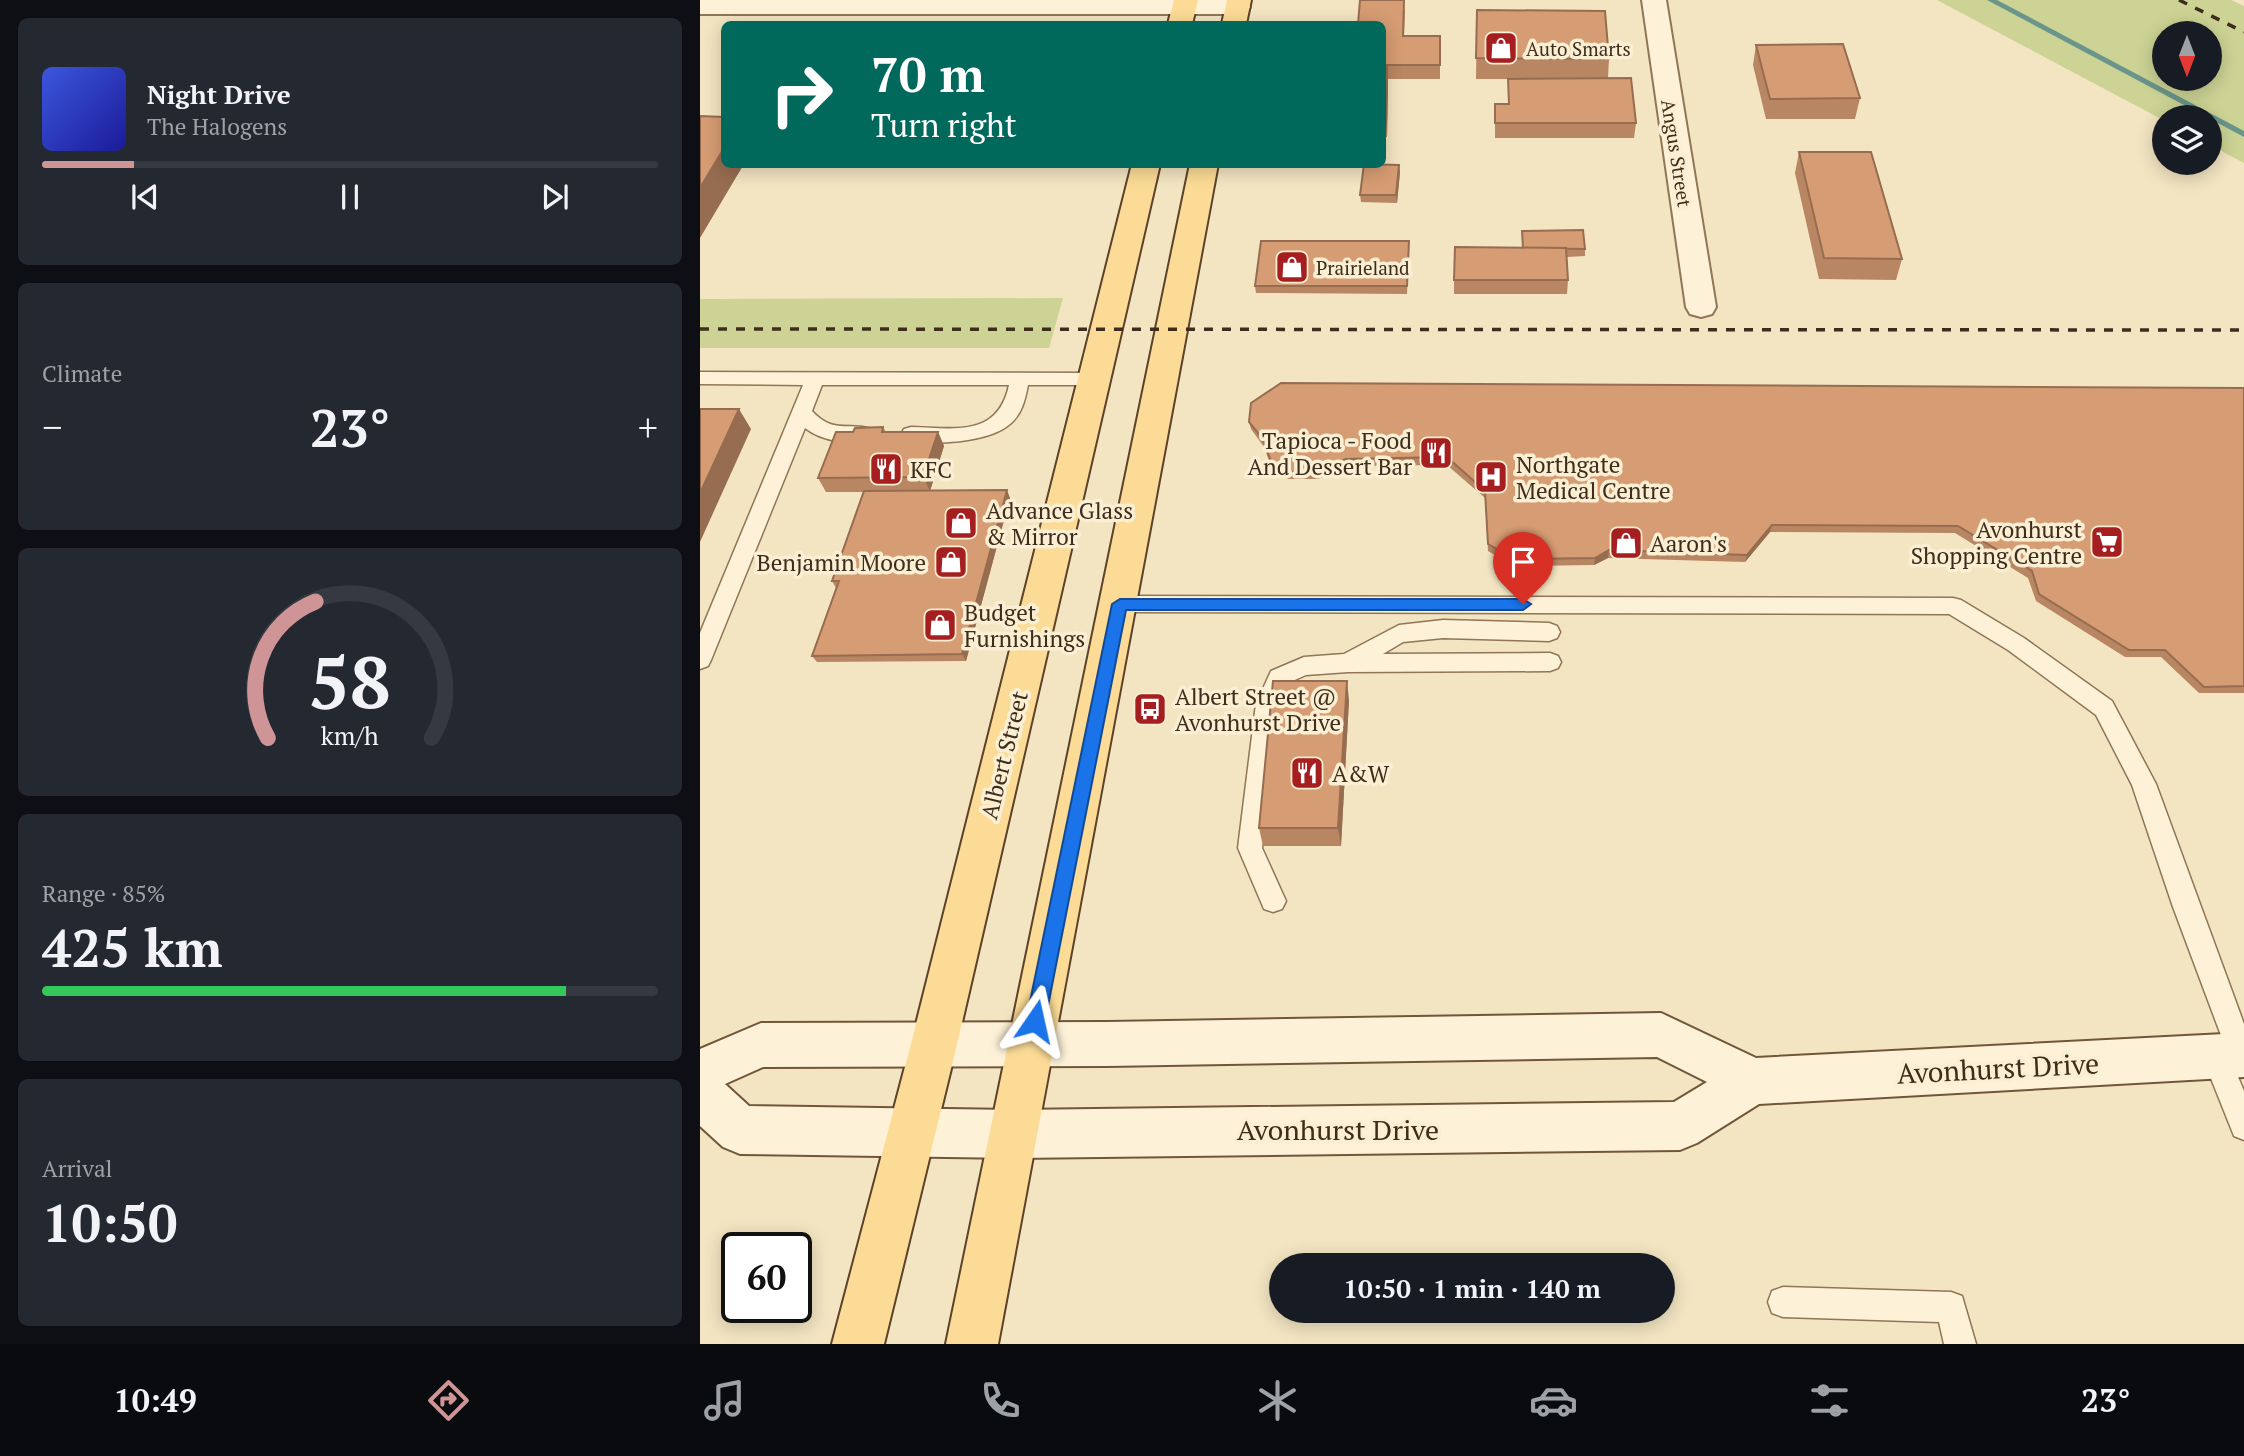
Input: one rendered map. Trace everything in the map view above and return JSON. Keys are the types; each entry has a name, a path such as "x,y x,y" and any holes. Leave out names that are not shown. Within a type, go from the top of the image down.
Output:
{"main road":[{"name":"Albert Street","path":"858,1344 934,1044 1145,168"},
{"path":"972,1344 1120,604 1203,168"}],"street":[{"name":"Angus Street","path":"1654,0 1701,307"},
{"path":"700,7 1237,11"},
{"name":"Avonhurst Drive","path":"700,1072 761,1045 1661,1035 1753,1081"},
{"name":"Avonhurst Drive","path":"700,1094 740,1130 1014,1134 1680,1126 1753,1081 2234,1055"}],"lane":[{"path":"700,378 1094,379"},
{"path":"700,660 815,379"},
{"path":"801,412 814,428 830,434 961,434 987,429 1011,410 1020,379"},
{"path":"1120,604 1953,606 2016,644 2104,708 2144,784 2186,907 2234,1055 2244,1126"},
{"path":"1348,663 1399,634 1443,629 1549,632"},
{"path":"1273,901 1250,848 1268,704 1279,677 1304,666 1348,663 1550,662"},
{"path":"1783,1302 1951,1307 1960,1344"}],"green space":[{"path":"1937,0 2231,0 2244,6 2244,163 2222,151 2222,105 2152,105 2152,114"},
{"path":"1063,298 1049,348 700,348 700,299"}],"building":[{"path":"1360,0 1404,0 1403,36 1440,36 1440,65 1387,65 1386,122 1386,21 1358,21"},
{"path":"1477,10 1605,11 1609,59 1476,58"},
{"path":"1843,44 1860,98 1770,99 1756,45"},
{"path":"1631,78 1636,123 1495,123 1495,104 1509,104 1508,79"},
{"path":"700,116 721,117 721,153 700,188"},
{"path":"1799,152 1871,152 1902,259 1824,258"},
{"path":"1399,165 1396,195 1360,195 1363,168"},
{"path":"1583,230 1585,249 1523,248 1522,231"},
{"path":"1261,241 1409,241 1407,286 1255,286"},
{"path":"1455,247 1566,248 1568,280 1454,280"},
{"name":"Avonhurst Shopping Centre","path":"1281,383 2244,388 2244,686 2204,687 2165,650 2129,650 2039,594 2032,571 1958,526 1772,525 1747,555 1609,550 1595,558 1514,559 1488,544 1485,491 1447,457 1346,459 1317,472 1287,472 1271,461 1263,439 1249,422 1251,403"},
{"path":"700,409 739,409 700,493"},
{"name":"KFC","path":"883,427 882,432 938,432 923,477 818,478 836,432"},
{"path":"1007,490 962,654 812,656 839,581 832,581 864,491"},
{"name":"A&W","path":"1273,681 1347,681 1338,828 1259,828"}],"waterway":[{"path":"1991,0 2244,134"}],"railway":[{"path":"2179,0 2244,32"},
{"path":"700,329 2244,330"}],"place":[{"name":"Auto Smarts","path":"1501,48"},
{"name":"Prairieland","path":"1292,267"},
{"name":"Tapioca - Food And Dessert Bar","path":"1436,453"},
{"name":"KFC","path":"886,469"},
{"name":"Northgate Medical Centre","path":"1491,477"},
{"name":"Advance Glass & Mirror","path":"961,523"},
{"name":"Avonhurst Shopping Centre","path":"2107,542"},
{"name":"Aaron's","path":"1626,543"},
{"name":"Benjamin Moore","path":"951,562"},
{"name":"Budget Furnishings","path":"940,625"},
{"name":"Albert Street @ Avonhurst Drive","path":"1150,709"},
{"name":"A&W","path":"1307,773"}],"route":[{"path":"1035,1021 1120,604 1523,604"}]}
